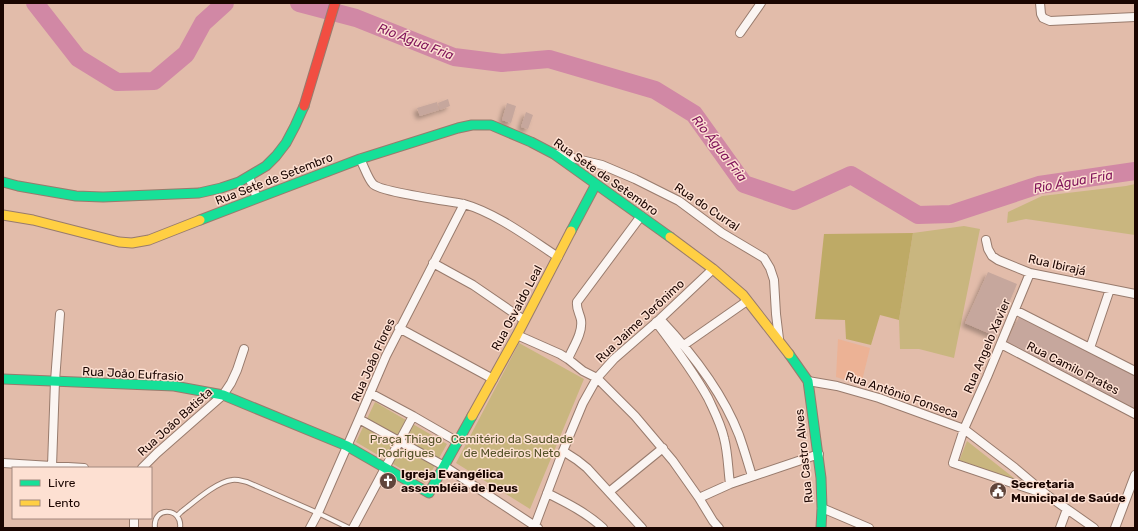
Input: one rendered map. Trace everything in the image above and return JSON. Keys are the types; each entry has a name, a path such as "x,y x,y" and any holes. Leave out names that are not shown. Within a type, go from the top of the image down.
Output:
{"street":[{"path":"3,182 76,196 103,197 199,193 222,188 249,177 266,166 276,156 286,143 304,108 335,3"},
{"path":"740,33 761,3"},
{"path":"1040,3 1043,18 1050,22 1135,17"},
{"name":"Rua Sete de Setembro","path":"3,215 33,220 119,242 132,243 150,240 360,159 458,128 483,124 491,125 531,142 554,154 713,269 743,295 747,302 780,340 808,381"},
{"name":"Rua do Curral","path":"554,154 602,165 660,191 679,201 722,233 764,258 770,268 774,280 776,314 780,340"},
{"path":"360,159 373,184 379,188 392,192 464,204 479,209 497,218 558,257"},
{"path":"249,177 257,198"},
{"name":"Rua Osvaldo Leal","path":"458,442 493,380 596,184"},
{"name":"Rua João Flores","path":"310,528 318,513 399,328 464,204"},
{"path":"568,358 581,328 581,320 577,307 578,302 641,216"},
{"name":"Rua Ibirajá","path":"986,240 988,249 992,256 998,260 1030,273 1135,294"},
{"path":"433,262 473,285 524,320"},
{"name":"Rua Jaime Jerônimo","path":"536,527 563,451 583,403 597,378 614,358 658,321 713,269"},
{"name":"Rua Angelo Xavier","path":"1030,273 964,429 953,463 1047,495"},
{"path":"1090,348 1110,289"},
{"path":"684,345 747,302"},
{"path":"1015,310 1135,371"},
{"path":"52,466 55,382 60,314"},
{"path":"658,321 684,345 707,376 724,403 740,437 752,476"},
{"path":"658,321 694,375 712,407 725,440 730,484"},
{"path":"399,328 493,380"},
{"path":"517,335 568,358 583,371 597,378 635,416 663,448 719,528"},
{"name":"Rua Camilo Prates","path":"1001,344 1135,414"},
{"name":"Rua João Batista","path":"143,467 223,396 237,370 244,349"},
{"name":"Rua João Eufrasio","path":"3,379 174,386 223,396 347,446"},
{"name":"Rua Antônio Fonseca","path":"808,381 837,386 879,398 964,429 1015,468 1047,495"},
{"name":"Rua Castro Alves","path":"808,381 812,416 819,454 822,508 821,528"},
{"path":"347,446 429,493 458,442 370,393"},
{"path":"353,528 413,416"},
{"path":"359,419 444,466 536,527"},
{"path":"609,492 663,448"},
{"path":"563,451 578,460 642,528"},
{"path":"699,498 730,484 819,454"},
{"path":"3,463 68,467"},
{"path":"1115,528 1135,475"},
{"path":"547,493 584,513 603,528"},
{"path":"1047,495 1094,528"},
{"path":"822,508 869,528"},
{"path":"1060,528 1067,509"}],"lane":[{"path":"177,516 213,488 230,480 236,480 247,482 318,513 348,528"},
{"path":"155,528 154,522 156,518 162,513 170,512 177,516 180,528"}],"shaded area":[{"path":"913,233 899,320 880,315 871,345 846,339 845,320 815,319 824,234"},
{"path":"838,339 870,348 861,385 836,377"}],"green space":[{"path":"1135,184 1135,235 1026,219 1007,223 1008,212 1042,196"},
{"path":"964,226 980,229 954,358 919,349 900,349 899,320 913,233"},
{"name":"Cemitério da Saudade de Medeiros Neto","path":"519,343 584,379 530,509 456,463"},
{"name":"Praça Thiago Rodrigues","path":"375,402 447,444 425,483 356,442"},
{"path":"967,441 1019,482 959,461"}],"building":[{"path":"448,99 450,106 440,110 438,103"},
{"path":"437,102 439,110 420,116 417,108"},
{"path":"507,103 516,106 511,123 502,120"},
{"path":"526,112 533,115 528,129 521,127"},
{"path":"988,272 1017,284 995,336 965,323"},
{"path":"1019,317 1135,376 1135,409 1007,342"}],"waterway":[{"name":"Rio Água Fria","path":"35,3 78,58 117,82 154,81 186,54 203,23 225,3"},
{"name":"Rio Água Fria","path":"299,3 356,18 454,57 502,63 549,59 655,90 694,114 744,184 794,201 851,175 918,215 951,214 1039,185 1135,171"}],"traffic: fast":[{"path":"3,182 76,196 103,197 199,193 221,188 239,182 266,166 286,143 304,106"},
{"path":"200,220 360,159 458,128 472,125 491,125 531,142 554,154 670,237"},
{"path":"571,231 596,184"},
{"path":"789,354 808,381 821,478 821,528"},
{"path":"3,379 174,386 223,395 347,446 429,493 472,416"}],"traffic: slow":[{"path":"3,215 33,220 119,242 132,243 149,240 200,220"},
{"path":"472,416 517,335 571,231"},
{"path":"670,237 713,269 743,295 789,354"}],"traffic: jam":[{"path":"304,106 335,3"}],"place":[{"name":"Igreja Evangélica assembléia de Deus","path":"388,481"},
{"name":"Secretaria Municipal de Saúde","path":"998,491"}]}
